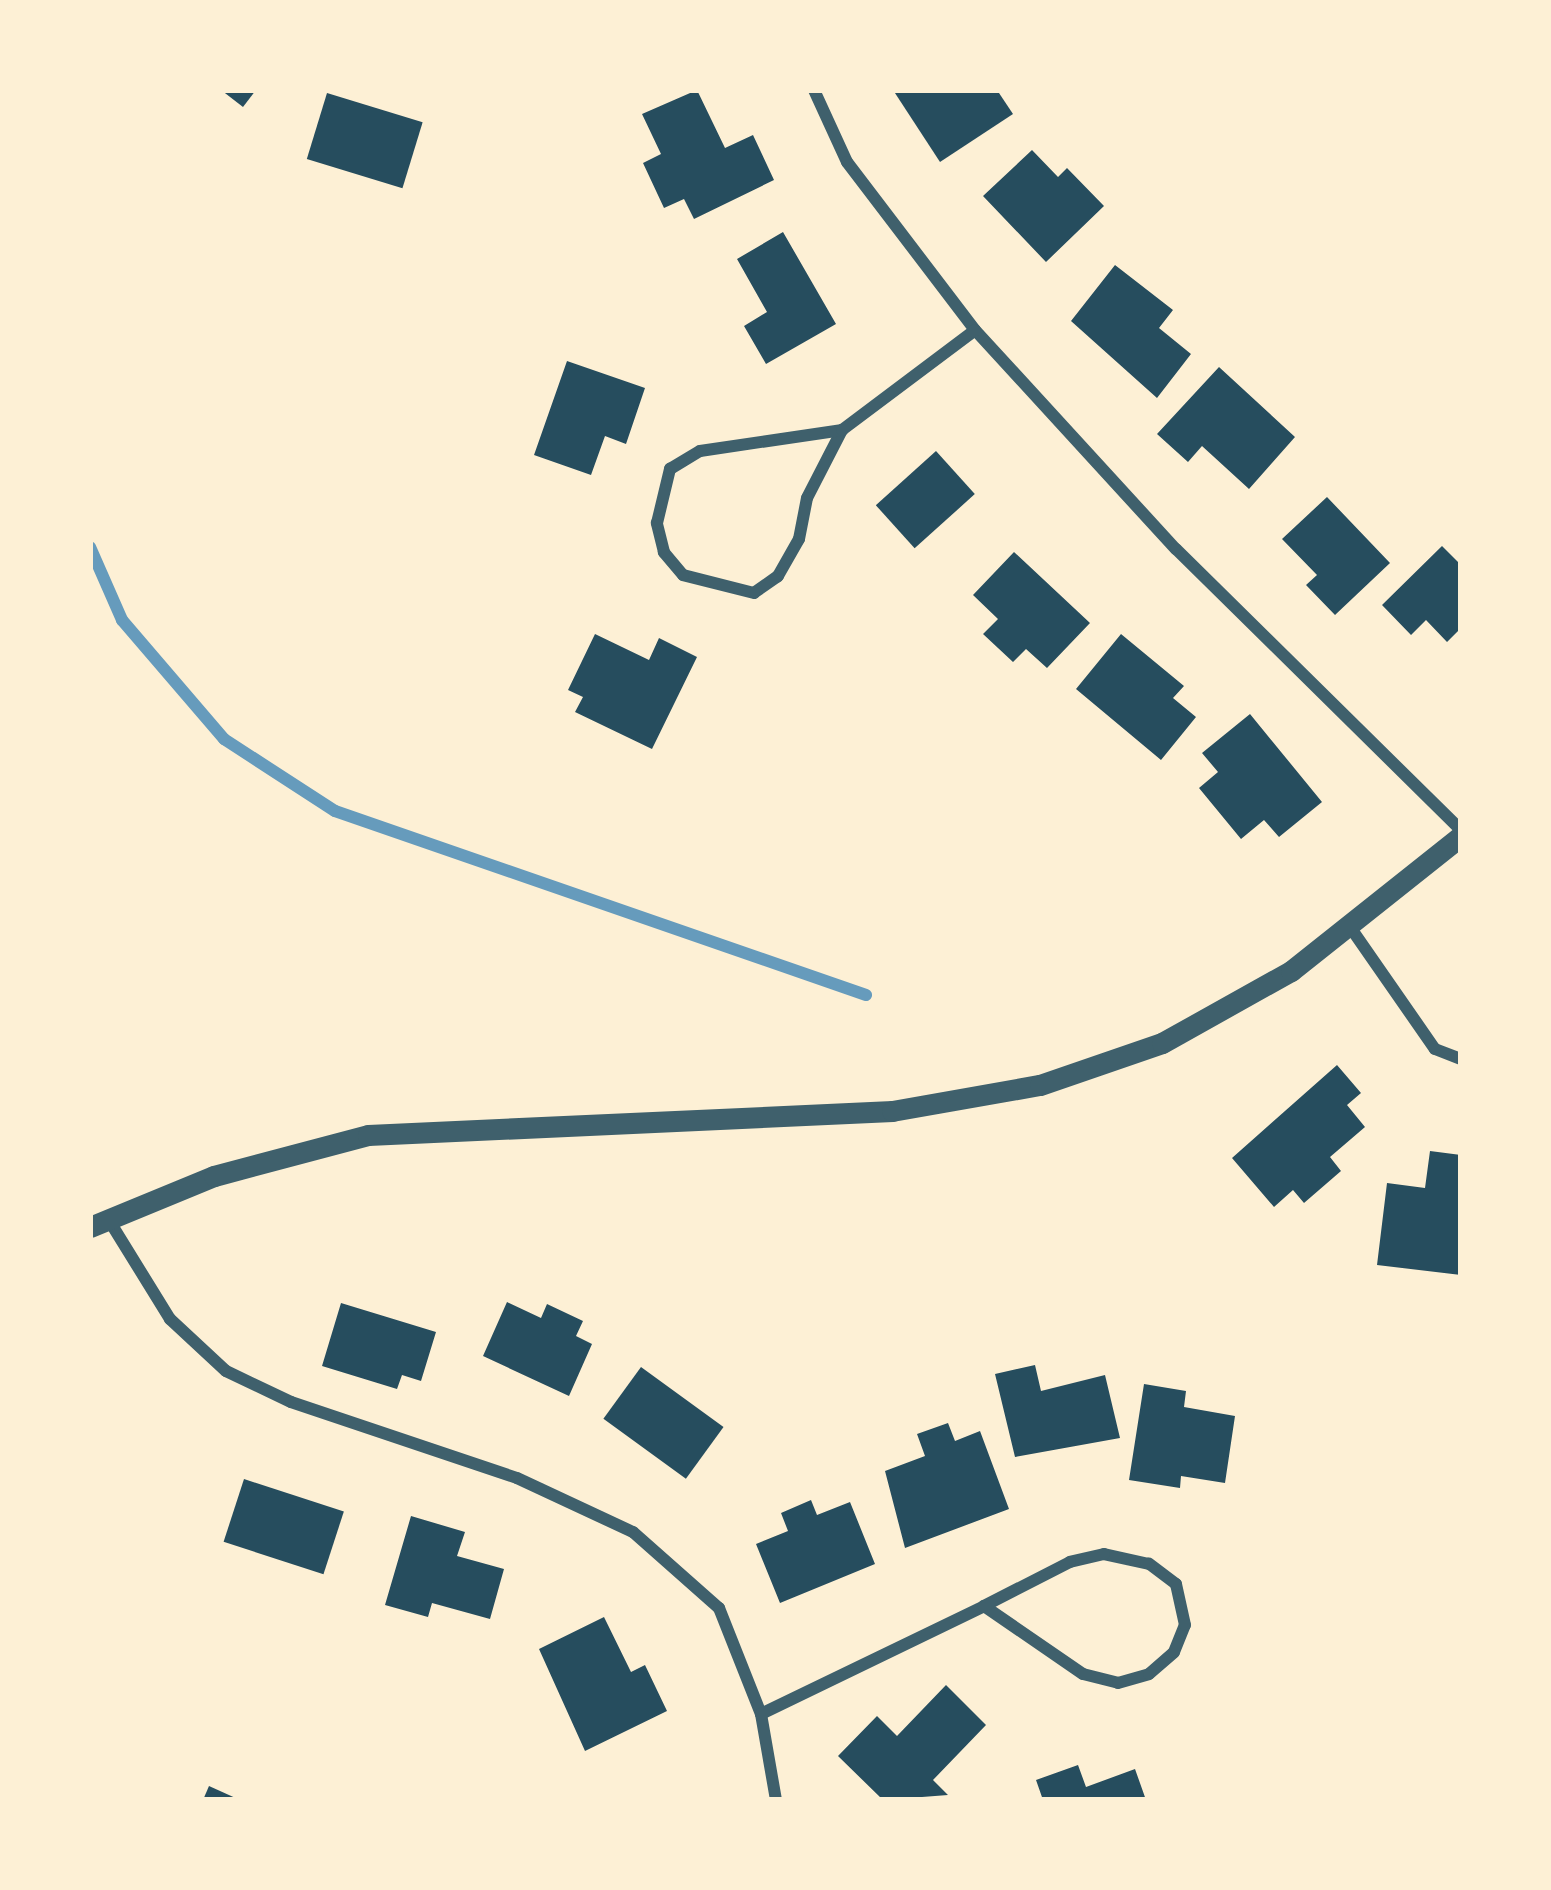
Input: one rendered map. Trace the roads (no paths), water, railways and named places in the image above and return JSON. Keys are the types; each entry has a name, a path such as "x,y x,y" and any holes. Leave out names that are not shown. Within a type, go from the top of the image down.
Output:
{"street":[{"path":"776,1800 761,1714 719,1608 633,1532 517,1478 291,1402 226,1371 170,1318 99,1221 214,1176 368,1135 892,1111 1040,1085 1162,1043 1291,971 1461,833 1176,549 975,330 847,162 814,90"},
{"path":"842,430 700,451 670,469 657,523 664,552 683,575 754,593 778,577 799,539 807,498 842,430 975,330"},
{"path":"1348,924 1436,1049 1461,1059"},
{"path":"761,1714 1070,1562 1104,1554 1149,1564 1176,1584 1185,1625 1174,1652 1149,1673 1118,1683 1083,1673 984,1606"}],"waterway":[{"path":"90,547 122,620 224,739 335,811 866,995"}]}
